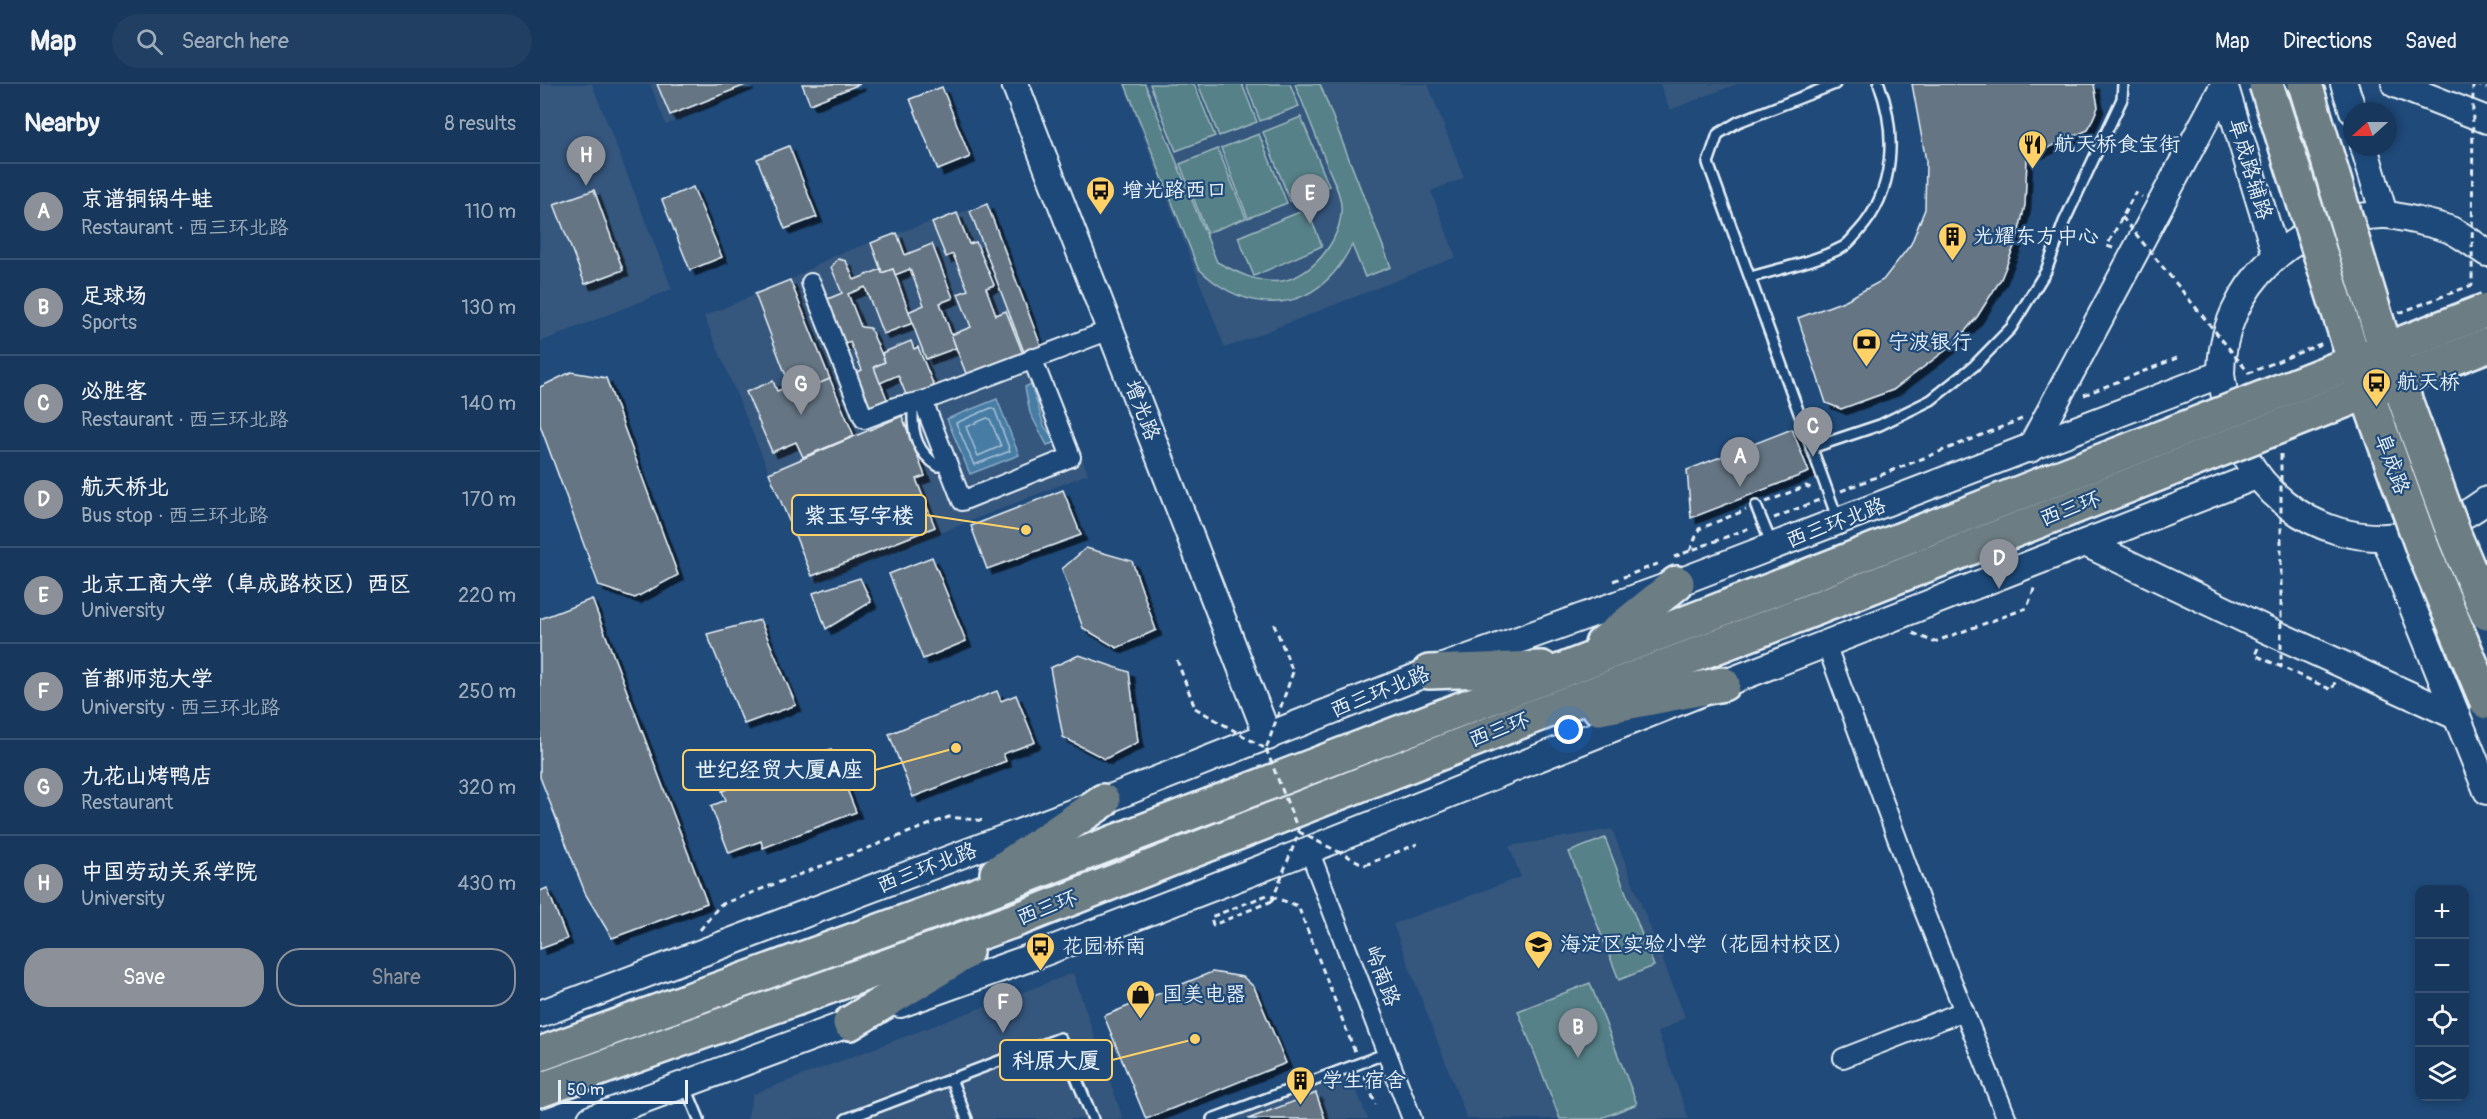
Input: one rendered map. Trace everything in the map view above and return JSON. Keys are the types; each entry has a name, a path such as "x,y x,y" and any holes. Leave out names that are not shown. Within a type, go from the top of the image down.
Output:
{"highway":[{"name":"阜成路","path":"2266,84 2357,366 2424,552 2485,707"},
{"name":"阜成路","path":"2305,84 2380,331 2455,537 2487,613"},
{"name":"西三环","path":"540,1054 945,907 1787,584 2487,310"},
{"name":"西三环","path":"540,1090 1024,917 1514,723 1799,615 2487,345"},
{"path":"1429,672 1573,665 1677,583"},
{"path":"1514,723 1723,684"},
{"path":"945,907 1103,801"},
{"path":"850,1023 1024,917"}],"street":[{"name":"增光路","path":"1015,84 1267,743"},
{"path":"2344,84 2349,102"},
{"path":"2395,84 2487,120"},
{"path":"2030,449 2224,85"},
{"name":"阜成路辅路","path":"2224,85 2276,255"},
{"path":"2367,156 2384,214"},
{"path":"2487,253 2451,229 2384,214 2342,219 2307,233 2276,255 2258,274 2239,303 2226,336 2222,374 2231,431 2256,476 2285,504 2320,525 2357,536 2385,538 2415,535 2445,526 2487,500"},
{"path":"811,282 864,419 898,406 923,401 1110,330"},
{"path":"923,401 962,501 1071,457 1032,358"},
{"name":"西三环北路","path":"540,1014 1103,801 1267,743 1429,672 1773,547 2222,374"},
{"path":"591,1119 1032,957 1304,841 1723,684 2256,476"},
{"path":"2385,538 2427,633 2456,716 2487,791"},
{"path":"2085,543 2266,630 2456,716"},
{"path":"1826,644 1920,901 2007,1119"},
{"name":"岭南路","path":"1304,841 1412,1119"},
{"path":"1843,1058 1964,1011"}],"lane":[{"path":"1834,84 1738,122 1718,134 1708,163 1751,277 1810,448 1839,522"},
{"path":"1751,277 1812,259 1845,246 1871,218 1888,178 1890,133 1885,101 1879,84"},
{"path":"1810,448 1880,425 1931,400 1974,366 2011,328 2046,271 2064,222 2122,99 2123,84"},
{"path":"1756,506 1773,547"},
{"path":"2447,625 2485,707"},
{"path":"846,1119 1060,1038 1092,1119"},
{"path":"1212,1119 1387,1053"},
{"path":"951,1079 967,1119"},
{"path":"685,1084 699,1119"}],"path":[{"path":"2392,316 2472,285 2474,84 2487,88"},
{"path":"2107,246 2135,193"},
{"path":"2122,217 2249,373 2325,342"},
{"path":"1603,585 2177,358"},
{"path":"2281,668 2280,454 2291,450"},
{"path":"1887,620 1934,642 2027,608 2045,559"},
{"path":"1274,624 1293,672 1267,743 1304,841 1365,865 1417,844"},
{"path":"2255,655 2332,690"},
{"path":"1177,660 1195,708 1267,743"},
{"path":"674,963 720,905 949,817 992,822"},
{"path":"1304,841 1272,901 1213,925 1211,917 1267,895 1298,906 1376,1105"}],"shaded area":[{"path":"540,84 592,84 672,289 540,342"},
{"path":"650,84 760,84 666,125"},
{"path":"1123,84 1428,84 1464,178 1431,191 1456,257 1225,348"},
{"path":"1660,84 1737,84 1670,110"},
{"path":"987,204 1088,474 815,583 704,316 790,280 833,256"},
{"name":"海淀区实验小学（花园村校区）","path":"1612,829 1685,1017 1658,1033 1689,1119 1467,1119 1393,924 1521,877 1509,846"},
{"path":"1073,973 1123,1119 747,1119 753,1094"},
{"path":"1350,1074 1368,1119 1233,1119"}],"green space":[{"path":"1125,84 1145,84 1217,262 1232,270 1265,281 1282,281 1306,271 1317,262 1334,238 1339,225 1341,212 1339,195 1295,84 1320,84 1391,267 1365,277 1352,245 1334,273 1315,289 1299,298 1281,302 1263,302 1246,298 1213,281 1198,268"},
{"path":"1150,84 1194,84 1215,136 1176,151"},
{"path":"1198,84 1242,84 1257,122 1219,136"},
{"path":"1246,84 1290,84 1299,106 1260,121"},
{"path":"1301,117 1329,186 1290,201 1263,132"},
{"path":"1259,134 1287,203 1248,218 1221,148"},
{"path":"1218,149 1246,218 1207,233 1180,164"},
{"path":"1307,209 1322,246 1254,276 1238,237"},
{"path":"1605,838 1654,966 1619,980 1569,852"},
{"path":"1590,983 1637,1104 1599,1119 1560,1119 1518,1011"}],"water":[{"path":"1031,384 1044,426 1056,442 1047,445 1030,413 1025,387"},
{"path":"997,399 1019,455 970,474 947,419"}],"building":[{"path":"657,84 748,84 670,115"},
{"path":"802,84 860,84 810,104"},
{"name":"光耀东方中心","path":"1912,84 2094,84 2098,107 2088,130 2027,157 2025,205 2017,239 2001,279 1977,317 1954,344 1893,390 1841,409 1826,403 1798,318 1844,301 1883,280 1911,244 1925,209 1926,161"},
{"path":"942,87 970,157 938,170 910,99"},
{"path":"789,146 817,217 785,229 757,159"},
{"path":"693,187 722,257 690,270 662,200"},
{"path":"594,190 623,270 585,284 554,204"},
{"path":"987,204 1041,346 1024,352 970,211"},
{"path":"957,213 969,244 976,242 994,285 986,288 996,315 1006,311 1023,354 967,376 951,335 971,327 958,294 968,290 953,254 946,257 932,223"},
{"path":"897,233 905,255 932,244 953,298 940,303 956,348 926,359 908,312 924,305 910,269 895,275 893,269 882,273 871,243"},
{"path":"838,259 846,261 854,280 881,269 882,273 893,269 913,323 883,334 865,287 848,294 861,327 870,328 885,362 874,367 887,399 869,407 855,373 862,370 850,342 842,346 823,301 842,293 831,267"},
{"path":"790,280 830,379 793,394 755,294"},
{"path":"911,341 914,349 918,347 934,386 907,397 898,375 880,383 874,367 885,362 882,353"},
{"path":"571,372 606,378 678,575 635,598 599,586 540,425 540,387"},
{"path":"830,379 854,436 803,457 796,442 772,452 746,392 773,381 777,391 790,386 793,394"},
{"path":"902,416 925,476 916,479 935,527 812,576 769,473"},
{"path":"1792,429 1809,472 1691,518 1687,470"},
{"path":"1063,490 1081,535 987,569 971,526"},
{"path":"1086,548 1132,561 1156,630 1117,648 1083,628 1062,569"},
{"path":"932,557 966,641 923,659 889,574"},
{"path":"860,578 871,602 826,629 813,593"},
{"path":"592,599 707,903 612,938 586,895 540,777 540,619"},
{"path":"760,620 796,705 744,724 707,634"},
{"path":"1079,655 1129,672 1138,742 1105,759 1063,737 1050,668"},
{"path":"997,691 1001,701 1016,695 1035,742 1003,754 1006,761 913,797 889,734"},
{"path":"831,749 856,812 763,848 761,841 729,853 711,806 726,800 722,791"},
{"path":"547,888 567,939 540,949 540,891"},
{"path":"1212,972 1243,977 1254,987 1286,1063 1146,1119 1104,1016"},
{"name":"学生宿舍","path":"1316,1093 1325,1119 1248,1119"}],"place":[{"name":"航天桥食宝街","path":"2033,170"},
{"name":"中国劳动关系学院","path":"586,186"},
{"name":"增光路西口","path":"1101,216"},
{"name":"北京工商大学（阜成路校区）西区","path":"1310,224"},
{"name":"光耀东方中心","path":"1952,262"},
{"name":"宁波银行","path":"1867,368"},
{"name":"航天桥","path":"2376,408"},
{"name":"九花山烤鸭店","path":"801,415"},
{"name":"必胜客","path":"1813,457"},
{"name":"京谱铜锅牛蛙","path":"1740,487"},
{"name":"紫玉写字楼","path":"1026,530"},
{"name":"航天桥北","path":"1999,589"},
{"name":"世纪经贸大厦A座","path":"956,748"},
{"name":"海淀区实验小学（花园村校区）","path":"1539,970"},
{"name":"花园桥南","path":"1041,972"},
{"name":"国美电器","path":"1141,1020"},
{"name":"首都师范大学","path":"1003,1033"},
{"name":"科原大厦","path":"1195,1039"},
{"name":"足球场","path":"1578,1058"},
{"name":"学生宿舍","path":"1301,1106"}]}
